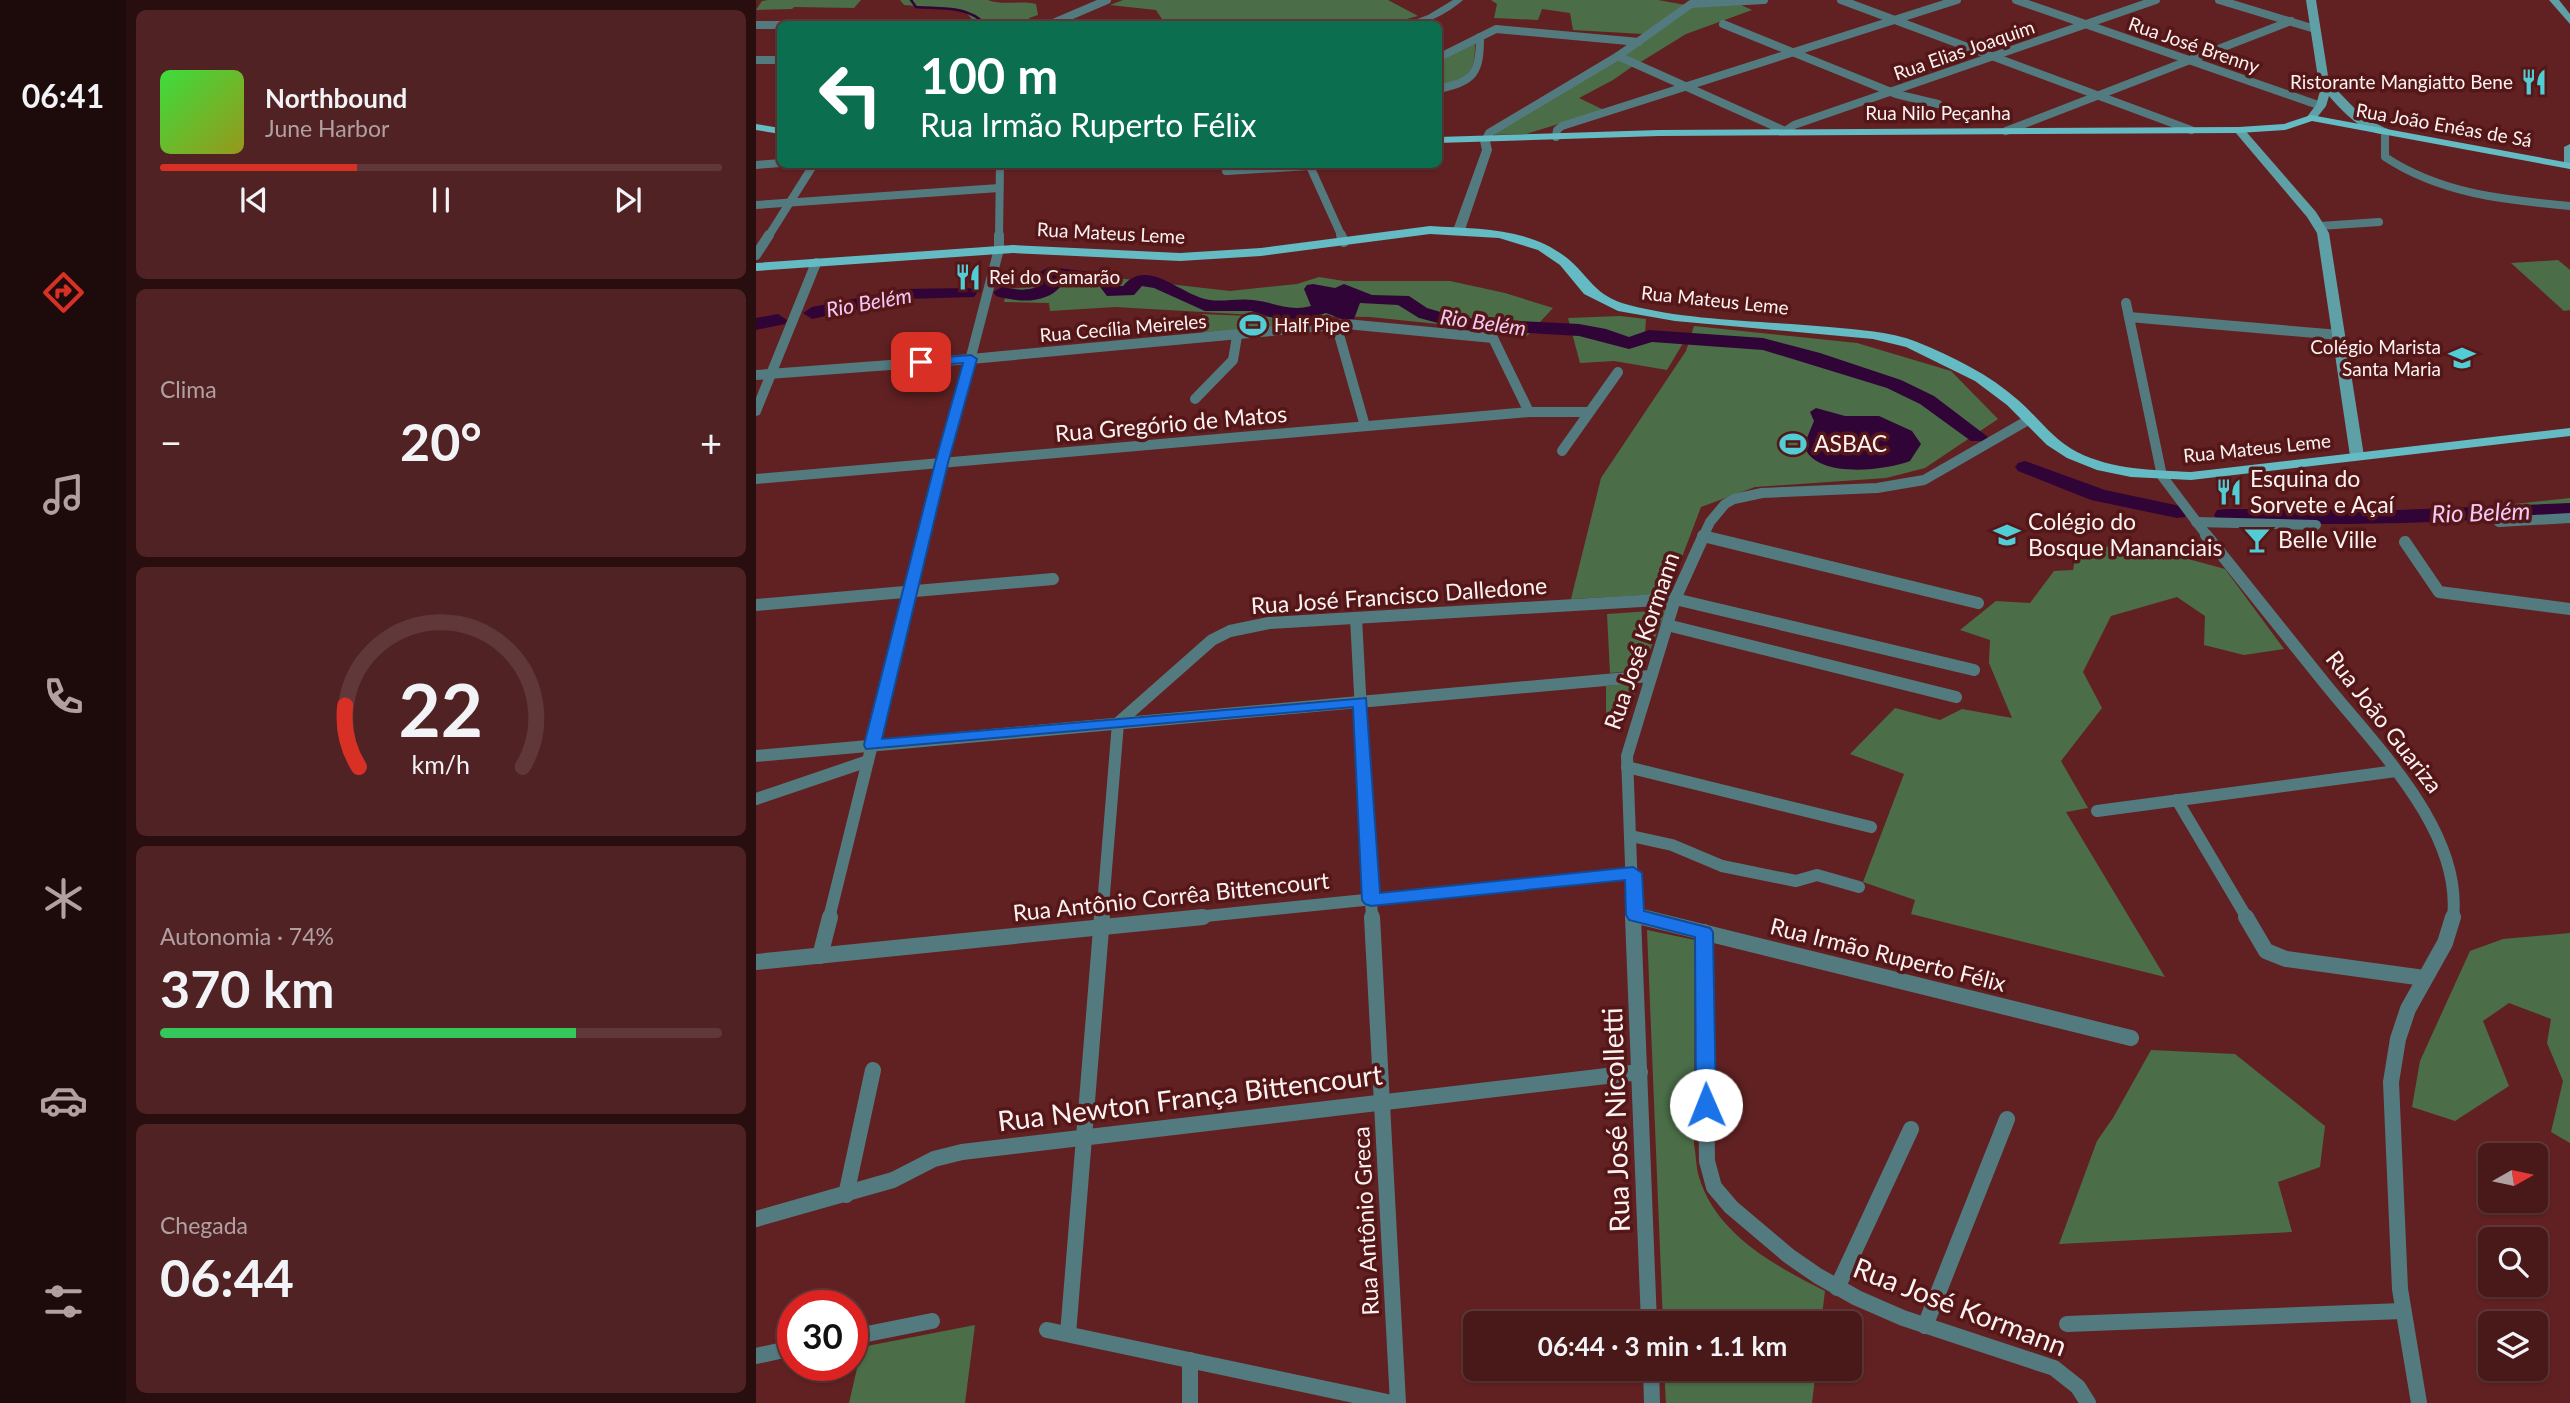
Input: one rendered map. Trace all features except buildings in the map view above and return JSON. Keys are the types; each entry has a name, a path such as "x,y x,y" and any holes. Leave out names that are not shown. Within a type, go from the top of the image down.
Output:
{"main road":[{"path":"2311,0 2325,85 2321,106 2311,118"},
{"path":"2554,0 2570,21"},
{"path":"2325,85 2343,106 2364,124 2385,132"},
{"name":"Rua Nilo Peçanha","path":"1442,140 1784,131 2239,130 2285,127 2311,118"},
{"name":"Rua João Enéas de Sá","path":"2311,118 2570,166"},
{"path":"756,127 777,130"},
{"path":"2239,130 2320,226 2357,456"},
{"path":"2570,147 2570,166"},
{"name":"Rua Mateus Leme","path":"756,267 999,249 1180,257 1254,253 1430,230 1459,230 1517,237 1542,247 1564,261 1589,291 1623,308 1675,317 1873,335 1911,344 1946,359 1980,379 2030,419 2060,449 2116,470 2162,476 2191,475 2570,432"}],"street":[{"path":"1058,21 1107,0"},
{"path":"1418,21 1432,17 1459,0"},
{"path":"1459,230 1487,150 1485,141 1489,133 1618,56 1693,2 1764,0"},
{"path":"1841,0 2191,130"},
{"path":"1556,137 1557,130 1562,126 1956,0"},
{"name":"Rua José Brenny","path":"2016,0 2321,106"},
{"name":"Rua Elias Joaquim","path":"1784,131 1794,125 2156,0"},
{"path":"2219,0 2315,29"},
{"path":"2006,131 2291,21"},
{"path":"1723,24 1892,91 1938,104"},
{"path":"756,25 777,25"},
{"path":"1442,56 1496,29 1639,42"},
{"path":"1442,88 1468,80 1478,71 1481,62 1480,37"},
{"path":"1618,56 1784,131"},
{"path":"756,60 777,60"},
{"path":"2385,132 2385,157 2439,184 2473,193 2570,206"},
{"path":"756,165 777,163"},
{"path":"756,255 812,168"},
{"path":"820,956 942,463 999,249 1000,168"},
{"path":"1226,171 1268,168"},
{"path":"1310,168 1344,242"},
{"path":"756,205 999,188"},
{"path":"2320,226 2379,222"},
{"path":"756,241 767,237"},
{"path":"756,411 816,263"},
{"path":"2126,303 2162,476"},
{"path":"2129,317 2339,335"},
{"path":"1336,324 1365,426"},
{"name":"Rua Cecília Meireles","path":"756,374 971,359 1336,324 1375,325 1493,338 1530,412"},
{"path":"1195,399 1233,360 1237,335"},
{"path":"1562,451 1618,372"},
{"name":"Rua Gregório de Matos","path":"756,479 1530,412 1590,412"},
{"name":"Rua José Kormann","path":"1635,915 1627,767 1630,741 1675,599 1703,536 1717,512 1734,499 1762,493 1914,483 1932,477 2030,419"},
{"name":"Rua João Guariza","path":"2162,476 2396,771 2433,827 2447,864 2453,920 2448,936 2401,1025 2394,1050 2391,1082 2402,1311 2419,1403"},
{"path":"2499,522 2570,518"},
{"path":"2196,522 2316,525"},
{"path":"1703,536 1978,603"},
{"path":"2405,542 2439,592 2570,609"},
{"path":"756,605 1053,579"},
{"name":"Rua José Francisco Dalledone","path":"1118,723 1221,635 1269,623 1675,599 1974,670"},
{"name":"Rua Antônio Greca","path":"1356,618 1398,1403"},
{"path":"1667,625 1956,697"},
{"path":"756,756 1650,676"},
{"path":"1068,1334 1118,723"},
{"path":"756,799 868,761"},
{"path":"1627,767 1871,827"},
{"path":"2097,811 2396,771"},
{"path":"2177,800 2266,951 2286,959 2424,978"},
{"path":"1631,836 1672,845 1722,866 1796,881 1817,875 1858,887"},
{"name":"Rua Antônio Corrêa Bittencourt","path":"756,962 1633,873"},
{"name":"Rua Irmão Ruperto Félix","path":"1635,915 2131,1038"},
{"name":"Rua José Nicolletti","path":"1635,915 1649,1311"},
{"name":"Rua José Kormann","path":"1704,932 1709,1174 1721,1197 1790,1256 1837,1288 1925,1326 2054,1368 2078,1387 2088,1403"},
{"path":"846,1195 873,1070"},
{"name":"Rua Newton França Bittencourt","path":"756,1219 892,1180 948,1155 1640,1072"},
{"path":"1925,1326 2007,1119"},
{"path":"1837,1288 1911,1129"},
{"path":"2067,1324 2402,1311"},
{"path":"868,1334 932,1321"},
{"path":"1047,1330 1392,1403"},
{"path":"756,1356 777,1352"},
{"path":"1190,1360 1190,1403"},
{"path":"1651,1381 1652,1403"}],"green space":[{"path":"861,0 854,8 794,7 756,10 762,1"},
{"path":"900,0 1030,3 1036,4 1038,15 1029,18 1030,21 973,21 964,10 904,5"},
{"path":"1123,0 1388,0 1418,16 1399,21 1122,21 1162,19 1156,10 1110,5"},
{"path":"1491,0 1658,0 1686,5 1643,34 1573,30 1570,13 1542,9 1538,20 1494,18 1497,4"},
{"path":"1741,5 1752,10 1686,34 1639,63 1623,56 1693,6"},
{"path":"1475,43 1473,62 1468,73 1442,85 1442,60"},
{"path":"1617,59 1633,66 1579,98 1604,110 1526,134 1491,135"},
{"path":"2558,260 2570,270 2570,310 2564,311 2511,263"},
{"path":"1046,270 1230,291 1297,284 1319,277 1344,281 1450,281 1505,293 1553,308 1526,337 1506,331 1370,317 1255,315 1115,307 1050,311 1049,303 1004,302 1007,289 1041,286"},
{"path":"1202,314 1340,320 1203,334"},
{"path":"1620,316 1646,319 1645,333 1686,338 1667,370 1614,361 1580,363 1568,318"},
{"name":"ASBAC","path":"1694,326 1857,343 1951,371 1998,419 1925,468 1886,478 1755,487 1701,507 1668,594 1571,599 1601,478 1686,351"},
{"path":"2570,498 2570,514 2459,521 2449,511"},
{"path":"2122,541 2225,569 2284,649 2244,655 2204,645 2205,616 2177,597 2111,616 2083,672 2102,708 2061,761 2088,808 2066,812 2165,977 1911,914 1915,900 1863,882 1904,774 1850,754 1895,708 1940,720 1962,709 2012,718 1989,663 1990,640 1960,630 1996,601 2030,603 2054,571 2073,570 2075,559"},
{"path":"1666,610 1642,670 1610,673 1607,614"},
{"path":"1638,683 1626,722 1606,723 1606,686"},
{"path":"1647,930 1695,940 1694,1144 1698,1173 1707,1197 1733,1232 1750,1246 1787,1271 1825,1291 1822,1311 1663,1311"},
{"path":"2570,933 2570,1143 2551,1132 2563,1081 2547,1043 2551,1019 2509,1003 2483,1021 2509,1086 2455,1121 2412,1107 2420,1061 2470,951 2503,939"},
{"path":"2151,1050 2235,1054 2325,1126 2320,1167 2278,1182 2292,1232 2059,1244 2097,1141"},
{"path":"975,1325 965,1403 849,1403 854,1381 868,1381 868,1346"},
{"path":"1665,1381 1815,1381 1812,1403 1666,1403"}],"shaded area":[{"path":"1816,408 1845,416 1879,416 1912,431 1921,444 1910,461 1898,465 1851,470 1835,468 1810,456 1804,445 1814,421 1810,412"}],"waterway":[{"path":"911,0 916,7 962,11 982,21"},
{"name":"Rio Belém","path":"1002,292 1016,296 1039,293 1052,286 1049,272 1103,278 1113,292 1128,291 1137,280 1158,283 1205,306 1253,305 1277,313 1300,315 1321,309 1313,289 1329,292 1334,311 1347,315 1351,303 1344,289 1369,300 1403,300 1425,314 1480,326 1579,330 1599,333 1629,343 1649,336 1763,344 1813,357 1894,384 1927,400 1978,437"},
{"name":"Rio Belém","path":"812,313 903,294 968,293"},
{"name":"Rio Belém","path":"756,324 778,320"},
{"name":"Rio Belém","path":"2025,467 2099,495 2177,512"},
{"name":"Rio Belém","path":"2225,515 2398,517 2570,509"}],"place":[{"name":"Ristorante Mangiatto Bene","path":"2534,82"},
{"name":"Rei do Camarão","path":"968,277"},
{"name":"Half Pipe","path":"1253,325"},
{"name":"Colégio Marista Santa Maria","path":"2462,358"},
{"name":"ASBAC","path":"1793,444"},
{"name":"Esquina do Sorvete e Açaí","path":"2229,492"},
{"name":"Colégio do Bosque Mananciais","path":"2007,535"},
{"name":"Belle Ville","path":"2257,540"}],"route":[{"path":"921,362 971,359 942,463 872,745 1360,702 1371,900 1633,873 1635,915 1704,932 1706,1105"}]}
